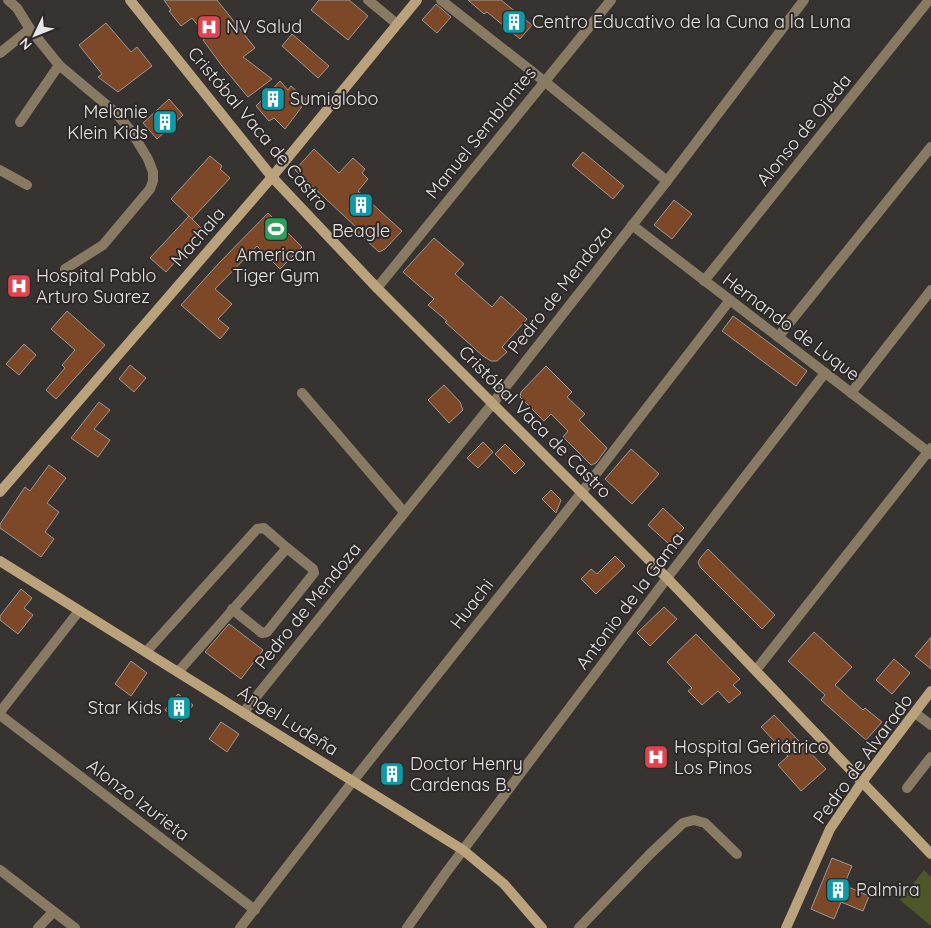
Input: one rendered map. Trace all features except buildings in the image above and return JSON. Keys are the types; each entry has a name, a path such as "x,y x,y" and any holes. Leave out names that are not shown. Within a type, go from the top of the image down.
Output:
{"main road":[{"name":"Cristóbal Vaca de Castro","path":"130,0 272,176 377,288 667,578 931,854"},
{"name":"Machala","path":"0,492 272,176 417,0"},
{"name":"Ángel Ludeña","path":"0,561 463,850 504,884 542,928"},
{"name":"Pedro de Alvarado","path":"790,926 830,829 862,782 931,691"}],"street":[{"path":"8,0 17,8 30,29 59,64 115,112 131,131 153,172 153,181 150,188 112,237 93,252 65,269"},
{"path":"368,0 397,24"},
{"path":"441,0 666,181"},
{"name":"Manuel Semblantes","path":"377,288 611,0"},
{"name":"Pedro de Mendoza","path":"243,712 493,403 804,0"},
{"name":"Alonso de Ojeda","path":"704,281 929,0"},
{"path":"0,53 30,29"},
{"path":"20,122 59,64"},
{"path":"778,337 931,148"},
{"path":"0,170 26,185"},
{"name":"Hernando de Luque","path":"632,225 851,393 930,451"},
{"path":"851,393 931,290"},
{"name":"Huachi","path":"240,928 256,910 352,781 582,492 730,300"},
{"name":"Antonio de la Gama","path":"407,928 463,850 667,578 825,373"},
{"path":"302,393 404,512"},
{"path":"756,670 930,451"},
{"path":"146,652 257,529 264,528 313,569 314,572 267,632 262,633 232,609"},
{"path":"178,672 287,548"},
{"path":"0,713 79,611"},
{"name":"Alonzo Izurieta","path":"0,713 256,910"},
{"path":"915,713 931,724"},
{"path":"907,788 931,757"},
{"path":"579,928 683,822 694,820 705,823 737,854"},
{"path":"0,870 75,928"},
{"path":"38,928 54,912"}],"green space":[{"path":"924,870 931,877 931,926 900,900"}],"place":[{"name":"Centro Educativo de la Cuna a la Luna","path":"514,22"},
{"name":"NV Salud","path":"209,27"},
{"name":"Sumiglobo","path":"273,99"},
{"name":"Melanie Klein Kids","path":"165,122"},
{"name":"Beagle","path":"361,205"},
{"name":"American Tiger Gym","path":"276,229"},
{"name":"Hospital Pablo Arturo Suarez","path":"19,286"},
{"name":"Star Kids","path":"179,708"},
{"name":"Hospital Geriátrico Los Pinos","path":"656,757"},
{"name":"Doctor Henry Cardenas B.","path":"392,774"},
{"name":"Palmira","path":"838,890"}]}
